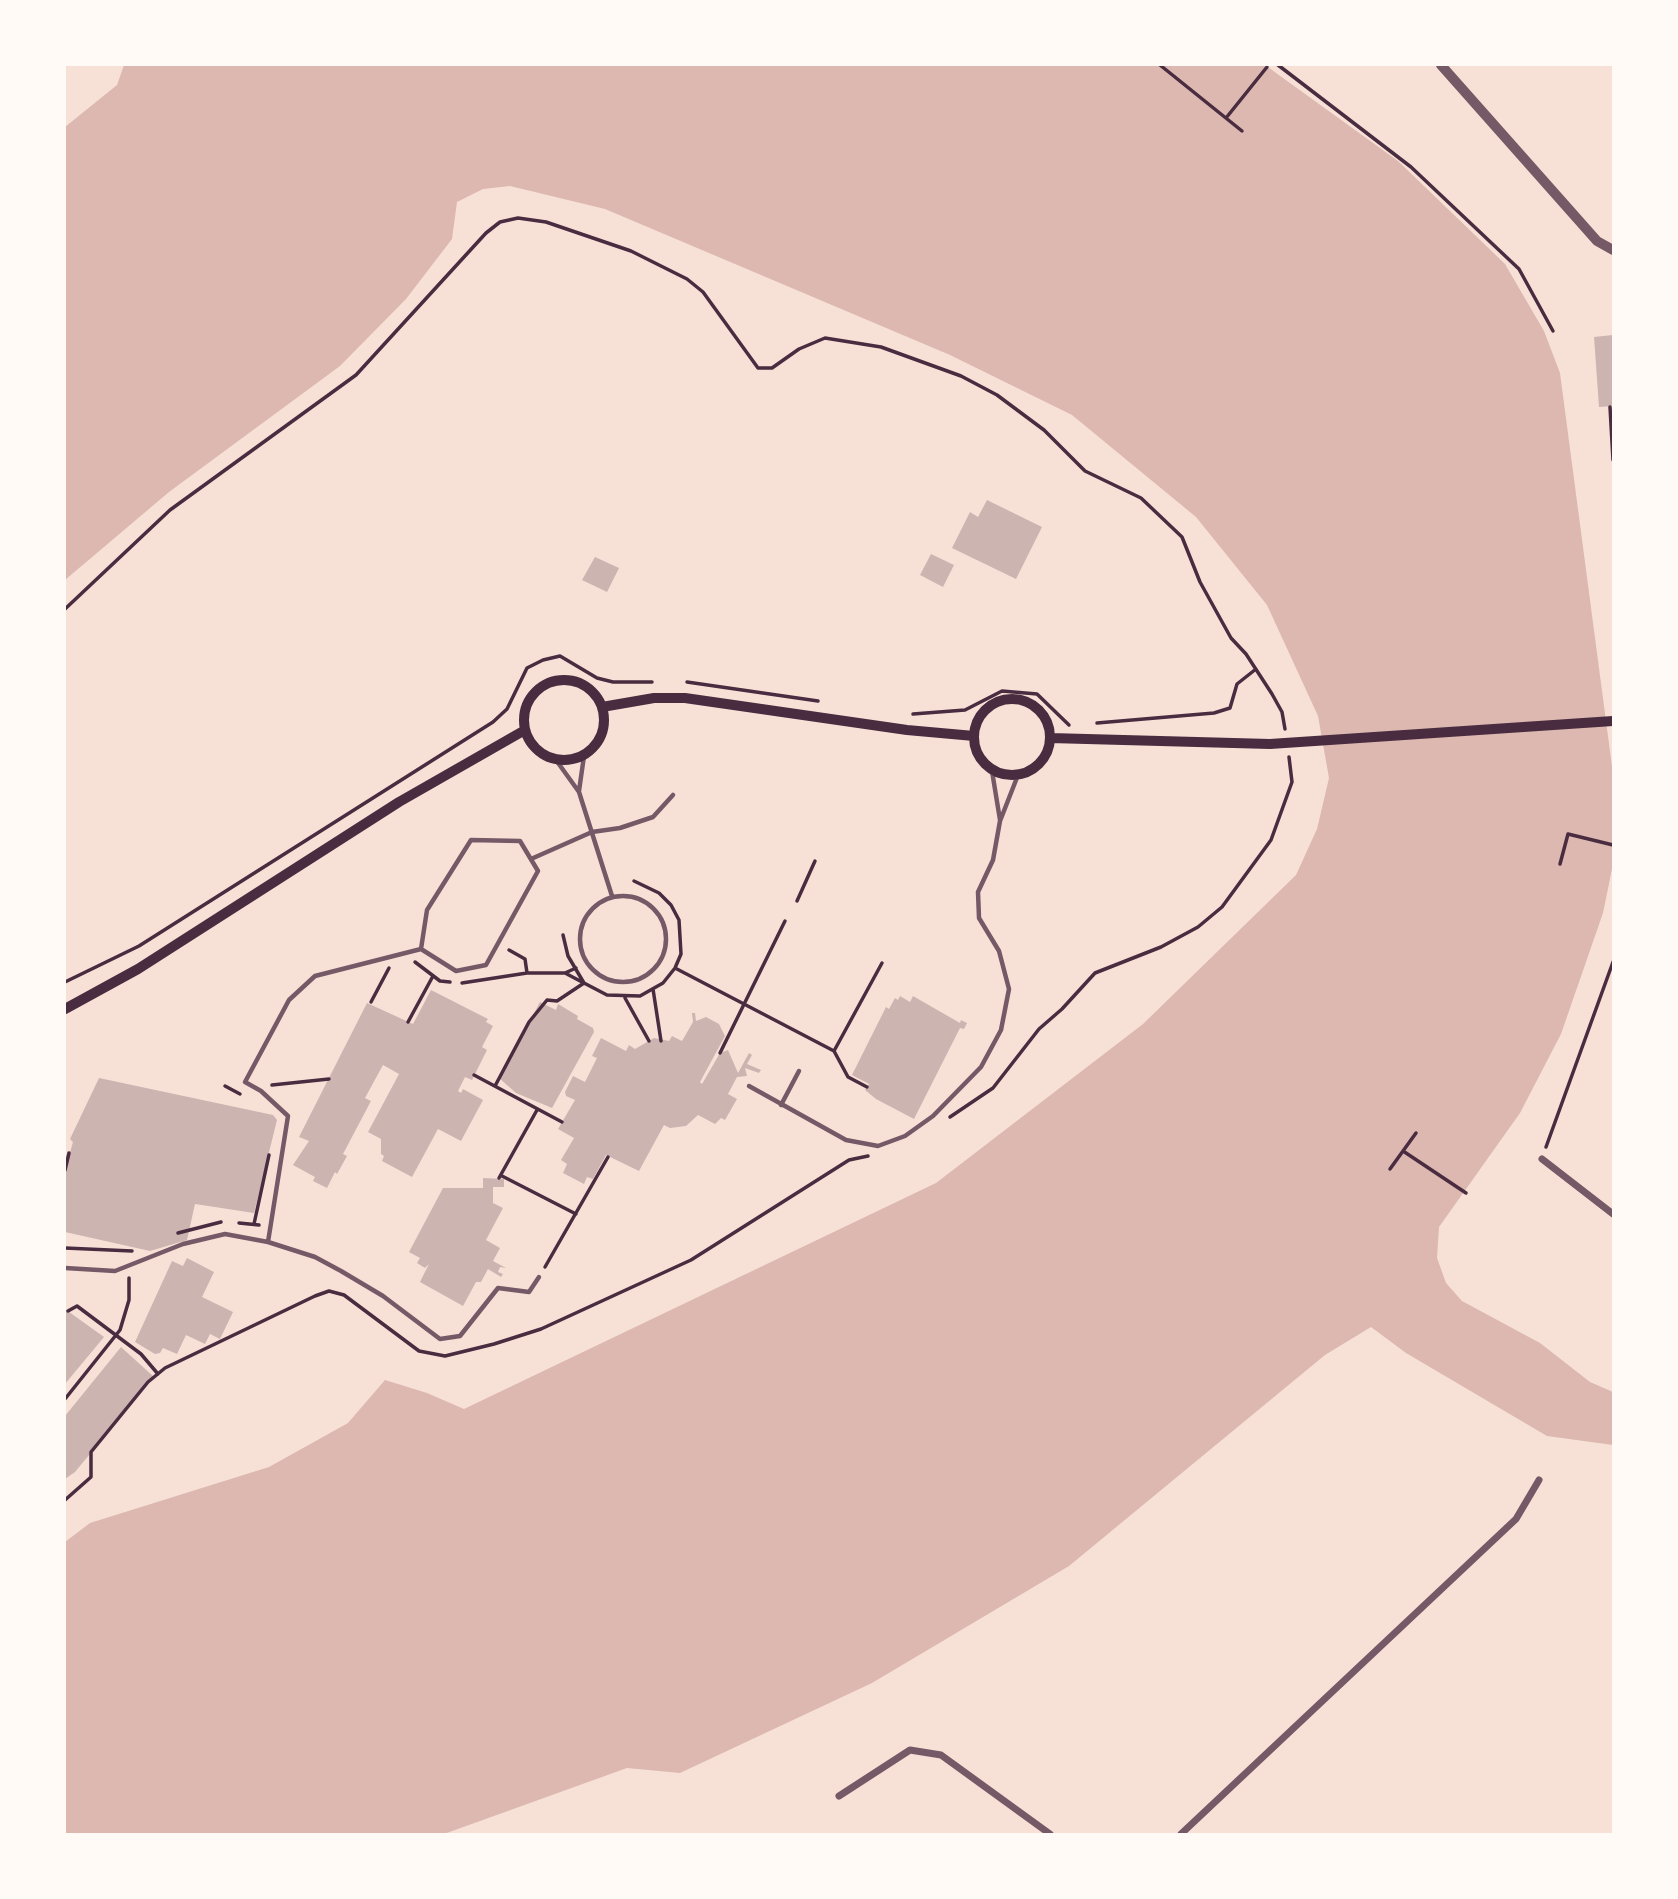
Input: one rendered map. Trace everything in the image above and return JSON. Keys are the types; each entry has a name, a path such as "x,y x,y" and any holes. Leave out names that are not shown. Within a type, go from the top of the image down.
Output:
{"main road":[{"path":"562,680 587,687 602,706 605,720 602,734 584,756 556,760 542,754 531,743 525,730 527,708 532,697 549,683 562,680"},
{"path":"602,706 654,698 685,698 906,730 974,736"},
{"path":"1006,699 1032,704 1042,713 1050,738 1048,751 1041,762 1018,775 1005,776 992,771 982,761 974,736 983,712 1006,699"},
{"path":"1050,738 1270,744 1613,721"},
{"path":"65,1009 138,970 399,802 525,730"}],"street":[{"path":"1441,65 1597,241 1613,250"},
{"path":"1542,1159 1613,1214"},
{"path":"1181,1834 1516,1519 1539,1480"},
{"path":"839,1796 910,1750 941,1755 1050,1834"}],"lane":[{"path":"579,792 584,756"},
{"path":"556,760 579,792 612,896"},
{"path":"992,771 1000,821"},
{"path":"749,1087 846,1140 878,1146 905,1136 933,1116 981,1067 1001,1030 1009,989 999,951 979,918 978,892 993,860 1000,821 1018,775"},
{"path":"531,859 592,832 620,828 653,817 673,795"},
{"path":"268,1242 288,1116 265,1095 245,1082 289,1000 315,976 421,949 456,971 486,965 538,871 520,841 471,840 427,910 421,949"},
{"path":"612,896 639,898 656,910 666,929 667,943 656,968 632,982 618,983 604,979 591,969 583,957 579,942 587,914 598,903 612,896"},
{"path":"781,1105 799,1071"},
{"path":"65,1268 115,1272 183,1244 225,1234 268,1242 315,1257 341,1271 383,1296 440,1339 460,1336 498,1288 528,1292 539,1277"}],"path":[{"path":"1160,65 1242,131"},
{"path":"1278,65 1411,167 1518,269 1553,331"},
{"path":"1226,118 1267,66"},
{"path":"65,609 170,510 356,374 486,233 500,222 518,218 546,222 631,251 687,279 703,292 758,368 772,368 799,349 825,338 881,347 961,376 997,395 1044,430 1086,471 1141,498 1182,537 1200,583 1231,638 1256,669 1282,712 1286,736"},
{"path":"1610,407 1613,460"},
{"path":"65,982 139,946 493,722 507,709 527,668 560,656 597,678 613,682 662,682"},
{"path":"1096,723 1230,708 1237,684 1256,669"},
{"path":"674,682 699,682 831,703"},
{"path":"910,715 965,710 1002,691 1037,694 1069,726 1082,725"},
{"path":"942,1122 993,1088 1039,1029 1062,1009 1095,973 1161,947 1198,927 1222,907 1271,840 1292,782 1287,747"},
{"path":"1560,864 1568,834 1613,845"},
{"path":"797,901 815,860"},
{"path":"565,973 607,995 625,998 653,989 675,968 681,954 679,920 671,905 659,893 634,881"},
{"path":"720,1054 785,922"},
{"path":"563,935 568,956 584,983"},
{"path":"509,950 525,959 527,973"},
{"path":"1542,1159 1613,962"},
{"path":"834,1051 882,963"},
{"path":"675,968 834,1051 848,1077 867,1087"},
{"path":"408,1022 433,976"},
{"path":"495,1086 528,1022 547,1000 557,1001 584,983"},
{"path":"653,989 661,1041"},
{"path":"625,998 649,1041"},
{"path":"474,1075 562,1122"},
{"path":"225,1086 259,1104 272,1085 329,1079"},
{"path":"538,1109 501,1177 576,1214"},
{"path":"1390,1169 1416,1133"},
{"path":"254,1224 271,1146"},
{"path":"1403,1151 1466,1193"},
{"path":"65,1170 69,1153"},
{"path":"65,1500 91,1477 91,1452 154,1373 329,1291 344,1295 419,1351 445,1356 494,1344 541,1329 691,1260 849,1160 874,1155"},
{"path":"539,1277 608,1157"},
{"path":"65,1399 115,1335 129,1300 128,1279 138,1261"},
{"path":"68,1311 77,1306 141,1354 154,1373"}],"shaded area":[{"path":"124,65 1265,65 1398,161 1505,264 1544,331 1560,373 1613,774 1613,864 1603,913 1561,1034 1520,1113 1439,1227 1437,1258 1446,1283 1462,1301 1540,1343 1590,1382 1613,1392 1613,1445 1547,1436 1406,1353 1371,1327 1325,1355 1069,1566 872,1683 680,1773 627,1768 444,1834 65,1834 65,1542 90,1523 269,1467 348,1423 385,1380 427,1393 464,1409 936,1183 1143,1024 1296,875 1317,829 1329,778 1318,716 1267,605 1196,517 1072,415 950,355 605,209 510,186 483,189 457,202 452,239 406,299 340,366 169,492 65,580 65,127 117,85"}],"building":[{"path":"1613,335 1613,406 1599,407 1594,337"},
{"path":"987,500 1042,527 1016,579 952,548 970,512 978,517"},
{"path":"931,554 954,565 943,587 920,575"},
{"path":"595,557 619,568 607,592 582,580"},
{"path":"431,990 488,1019 486,1022 493,1026 482,1047 487,1050 472,1080 465,1077 458,1091 461,1093 463,1089 483,1100 461,1141 438,1129 412,1177 382,1161 384,1156 381,1154 381,1139 368,1132 399,1074 383,1065 365,1098 371,1101 343,1154 347,1156 337,1174 335,1172 327,1188 313,1181 315,1177 293,1165 309,1141 299,1137 367,1003 413,1024"},
{"path":"900,996 910,1002 913,996 960,1023 961,1020 967,1023 964,1029 960,1028 914,1119 876,1099 865,1090 869,1084 852,1075 886,1007 889,1009 895,998 898,1000"},
{"path":"540,1002 556,1010 558,1004 578,1016 577,1019 593,1028 594,1032 552,1108 516,1093 499,1078"},
{"path":"692,1013 695,1013 696,1021 706,1017 719,1024 725,1036 700,1082 702,1084 720,1053 728,1050 738,1073 749,1053 752,1055 747,1064 761,1070 759,1073 745,1068 747,1076 737,1077 728,1094 737,1099 725,1120 721,1118 715,1124 698,1115 686,1126 670,1128 664,1125 639,1171 606,1155 593,1179 587,1177 584,1184 563,1173 567,1164 561,1160 574,1138 558,1129 575,1100 566,1096 565,1092 573,1076 585,1082 597,1058 592,1056 601,1038 626,1051 629,1045 635,1049 654,1038 669,1041 672,1036 682,1041 693,1022"},
{"path":"99,1078 273,1115 277,1120 254,1213 195,1204 187,1240 150,1251 65,1232 65,1170 73,1142 70,1139"},
{"path":"483,1178 504,1179 504,1187 493,1187 493,1203 503,1208 486,1240 500,1248 493,1261 506,1268 500,1267 498,1272 503,1274 501,1277 488,1269 481,1282 476,1282 463,1306 420,1282 429,1264 425,1268 417,1263 420,1258 409,1252 443,1188 483,1188"},
{"path":"187,1258 214,1272 202,1297 233,1312 220,1339 210,1334 205,1344 186,1335 177,1354 163,1348 160,1353 155,1354 135,1342 172,1261 183,1266"},
{"path":"65,1309 104,1337 65,1384"},
{"path":"121,1347 154,1377 75,1472 65,1479 65,1416"}]}
